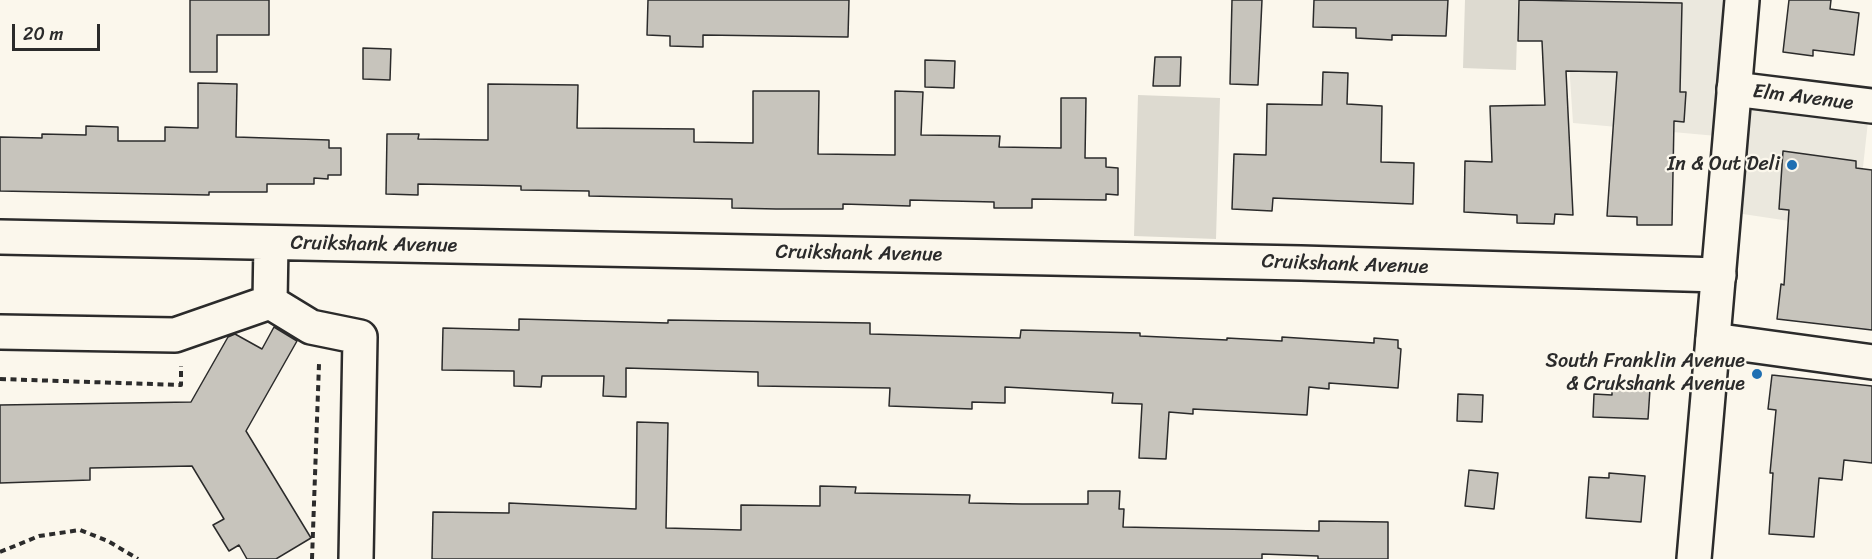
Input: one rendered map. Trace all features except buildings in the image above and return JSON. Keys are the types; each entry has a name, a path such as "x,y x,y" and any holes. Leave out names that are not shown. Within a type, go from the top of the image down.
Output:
{"street":[{"path":"1694,559 1742,0"},
{"name":"Elm Avenue","path":"1734,89 1872,106"},
{"name":"Cruikshank Avenue","path":"0,237 1301,263 1719,275"},
{"path":"270,302 271,243"},
{"path":"0,333 180,334 270,302"},
{"path":"270,302 311,327 360,338 356,559"},
{"path":"1713,340 1872,362"}],"path":[{"path":"0,379 181,385 180,334"},
{"path":"312,559 319,364"},
{"path":"0,552 39,536 80,530 108,541 138,559"}],"shaded area":[{"path":"1465,0 1518,0 1516,70 1463,68"},
{"path":"1571,0 1737,0 1731,86 1870,103 1856,231 1723,211 1728,137 1573,123 1570,78"},
{"path":"1138,95 1220,98 1216,239 1134,236"}],"place":[{"name":"In & Out Deli","path":"1792,165"},
{"name":"South Franklin Avenue & Crukshank Avenue","path":"1757,374"}]}
